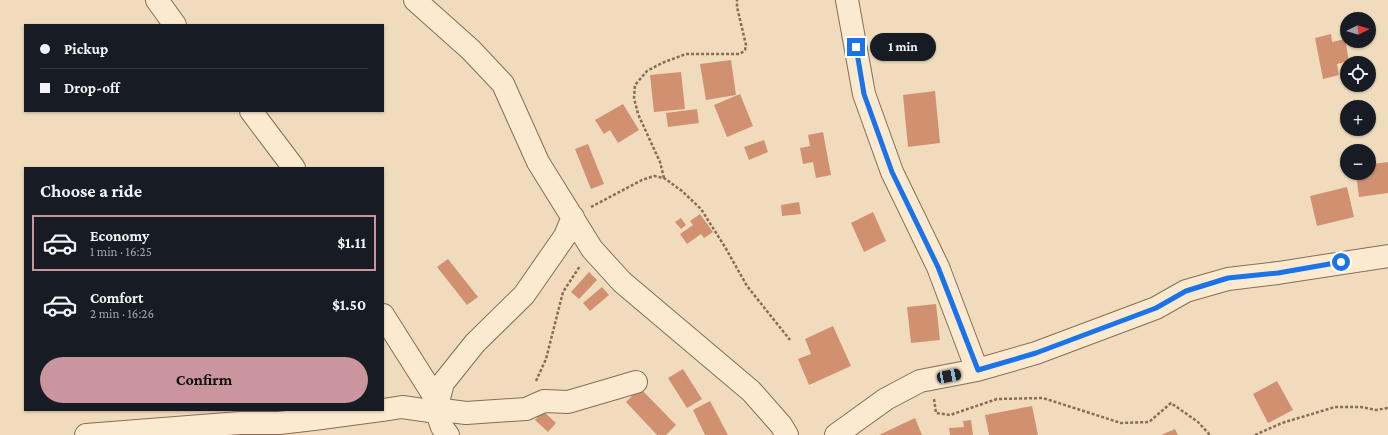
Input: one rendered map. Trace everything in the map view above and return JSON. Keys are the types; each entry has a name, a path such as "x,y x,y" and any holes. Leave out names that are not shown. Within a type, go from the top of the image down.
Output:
{"street":[{"path":"157,0 174,24"},
{"path":"415,0 471,50 503,84 538,162 592,249 622,282 751,391 781,425 787,435"},
{"path":"847,0 864,94 892,172 938,267 978,370"},
{"path":"252,112 293,167"},
{"path":"448,435 442,427 438,416 438,406 443,383 475,343 524,295 565,236 573,217"},
{"path":"836,435 886,399 920,381 978,370 1036,353 1156,308 1186,291 1228,278 1278,273 1388,256"},
{"path":"384,317 438,406 466,413 526,409 544,401 568,402 636,382"},
{"path":"384,410 402,407 430,411 438,406"},
{"path":"86,435 240,423 279,423 374,411"}],"path":[{"path":"664,178 660,162 638,114 634,98 635,85 647,71 662,63 686,54 740,54 745,50 746,45 737,7 737,0"},
{"path":"573,217 642,180 654,176 664,178 682,191 701,209 726,247 747,286 790,340"},
{"path":"526,409 546,359 563,292 592,249"},
{"path":"920,381 934,398 936,413 950,415 997,399 1043,398 1121,422 1134,423 1149,422 1172,403 1198,422 1210,435"},
{"path":"1255,435 1296,418 1335,407 1361,407 1376,410 1388,408"}],"building":[{"path":"1331,34 1332,42 1340,40 1340,48 1347,48 1348,56 1340,56 1340,63 1337,64 1339,75 1323,79 1315,38"},
{"path":"731,60 736,95 706,100 700,64"},
{"path":"681,72 685,109 654,112 650,75"},
{"path":"935,91 940,143 908,147 903,95"},
{"path":"740,94 753,126 727,137 714,105"},
{"path":"623,104 639,130 618,143 610,130 604,134 595,120"},
{"path":"697,109 699,123 668,127 666,113"},
{"path":"823,132 831,175 816,178 813,162 803,164 800,148 810,146 808,135"},
{"path":"764,140 768,152 749,160 744,147"},
{"path":"588,144 604,184 591,189 575,149"},
{"path":"1388,162 1388,193 1359,197 1357,180 1376,180 1376,164"},
{"path":"1347,187 1354,217 1317,226 1310,196"},
{"path":"799,202 801,214 782,216 781,205"},
{"path":"873,212 886,241 864,252 851,223"},
{"path":"700,214 713,232 704,238 701,234 687,244 680,234 693,225 690,221"},
{"path":"681,218 686,225 681,229 675,222"},
{"path":"448,259 478,297 467,305 437,267"},
{"path":"589,272 597,280 579,299 571,292"},
{"path":"602,287 609,295 590,311 583,303"},
{"path":"936,304 940,340 911,343 907,307"},
{"path":"833,326 851,366 809,385 798,359 811,354 805,339"},
{"path":"683,369 702,399 687,408 668,378"},
{"path":"1277,381 1293,410 1268,423 1253,394"},
{"path":"640,388 676,425 666,435 657,435 626,402"},
{"path":"710,401 728,435 705,435 693,410"},
{"path":"1032,406 1038,435 989,435 985,415"},
{"path":"543,411 556,423 548,432 535,420"},
{"path":"915,418 922,435 879,435"},
{"path":"971,420 973,435 950,435 949,428 964,427 963,421"},
{"path":"1175,429 1178,435 1161,435"}],"route":[{"path":"856,47 864,94 892,172 938,267 978,370 1036,353 1156,308 1186,291 1228,278 1278,273 1341,262"}]}
